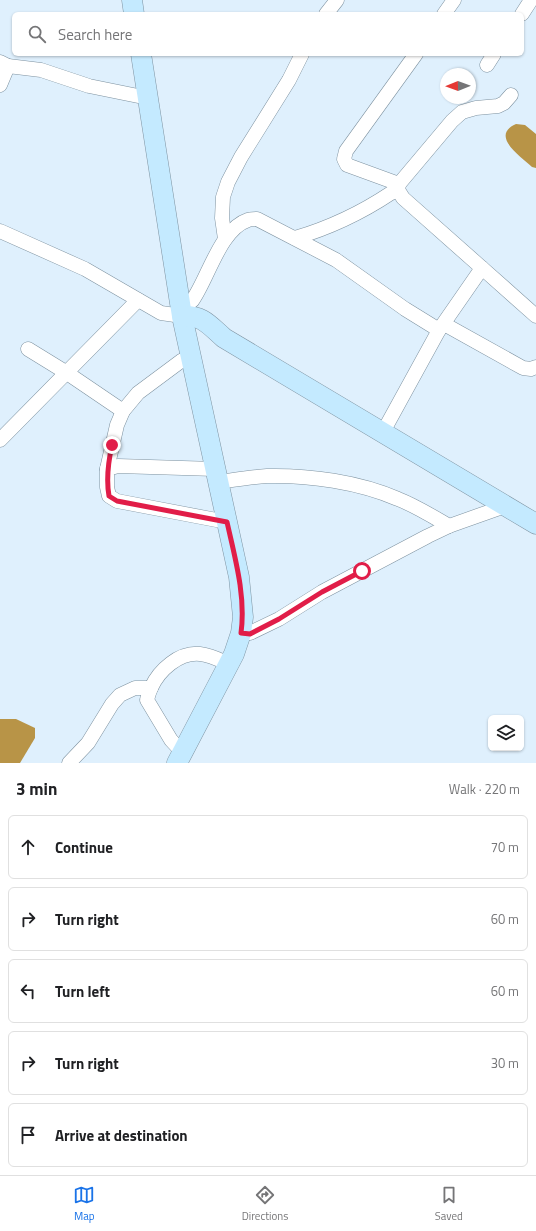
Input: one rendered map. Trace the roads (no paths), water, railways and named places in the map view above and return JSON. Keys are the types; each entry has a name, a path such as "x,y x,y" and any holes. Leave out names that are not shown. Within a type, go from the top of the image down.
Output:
{"main road":[{"path":"132,0 134,12"},
{"path":"140,56 184,304 191,356 239,577 243,616 241,633 234,654 180,758"},
{"path":"184,304 224,338 536,524"}],"street":[{"path":"328,12 337,0"},
{"path":"445,12 454,0"},
{"path":"523,12 531,0"},
{"path":"225,239 222,218 223,197 228,182 241,157 289,80 301,56"},
{"path":"415,56 346,151 344,159 347,165 398,187 403,198 536,316"},
{"path":"0,85 4,64 41,70 89,86 148,98"},
{"path":"295,238 330,226 391,193 398,187 452,121 462,112 476,108 498,106 504,103 512,95"},
{"path":"0,232 85,269 161,312 184,304 225,239 233,230 248,219 257,220 336,260 405,309 524,368 531,370 536,367"},
{"path":"382,432 441,327 482,268"},
{"path":"0,440 138,300"},
{"path":"28,349 67,373 123,411"},
{"path":"191,356 181,361 138,393 123,411 117,425 107,469 107,487 109,496 117,501 227,522"},
{"path":"107,469 118,466 217,476 304,478 353,484 397,498 449,526"},
{"path":"241,633 250,634 279,619 322,592 428,536 449,526 497,509 502,504"},
{"path":"180,758 147,700 150,688 163,670 182,656 190,654 207,656 229,664"},
{"path":"69,763 88,743 112,704 120,695 135,688 150,688"}]}
